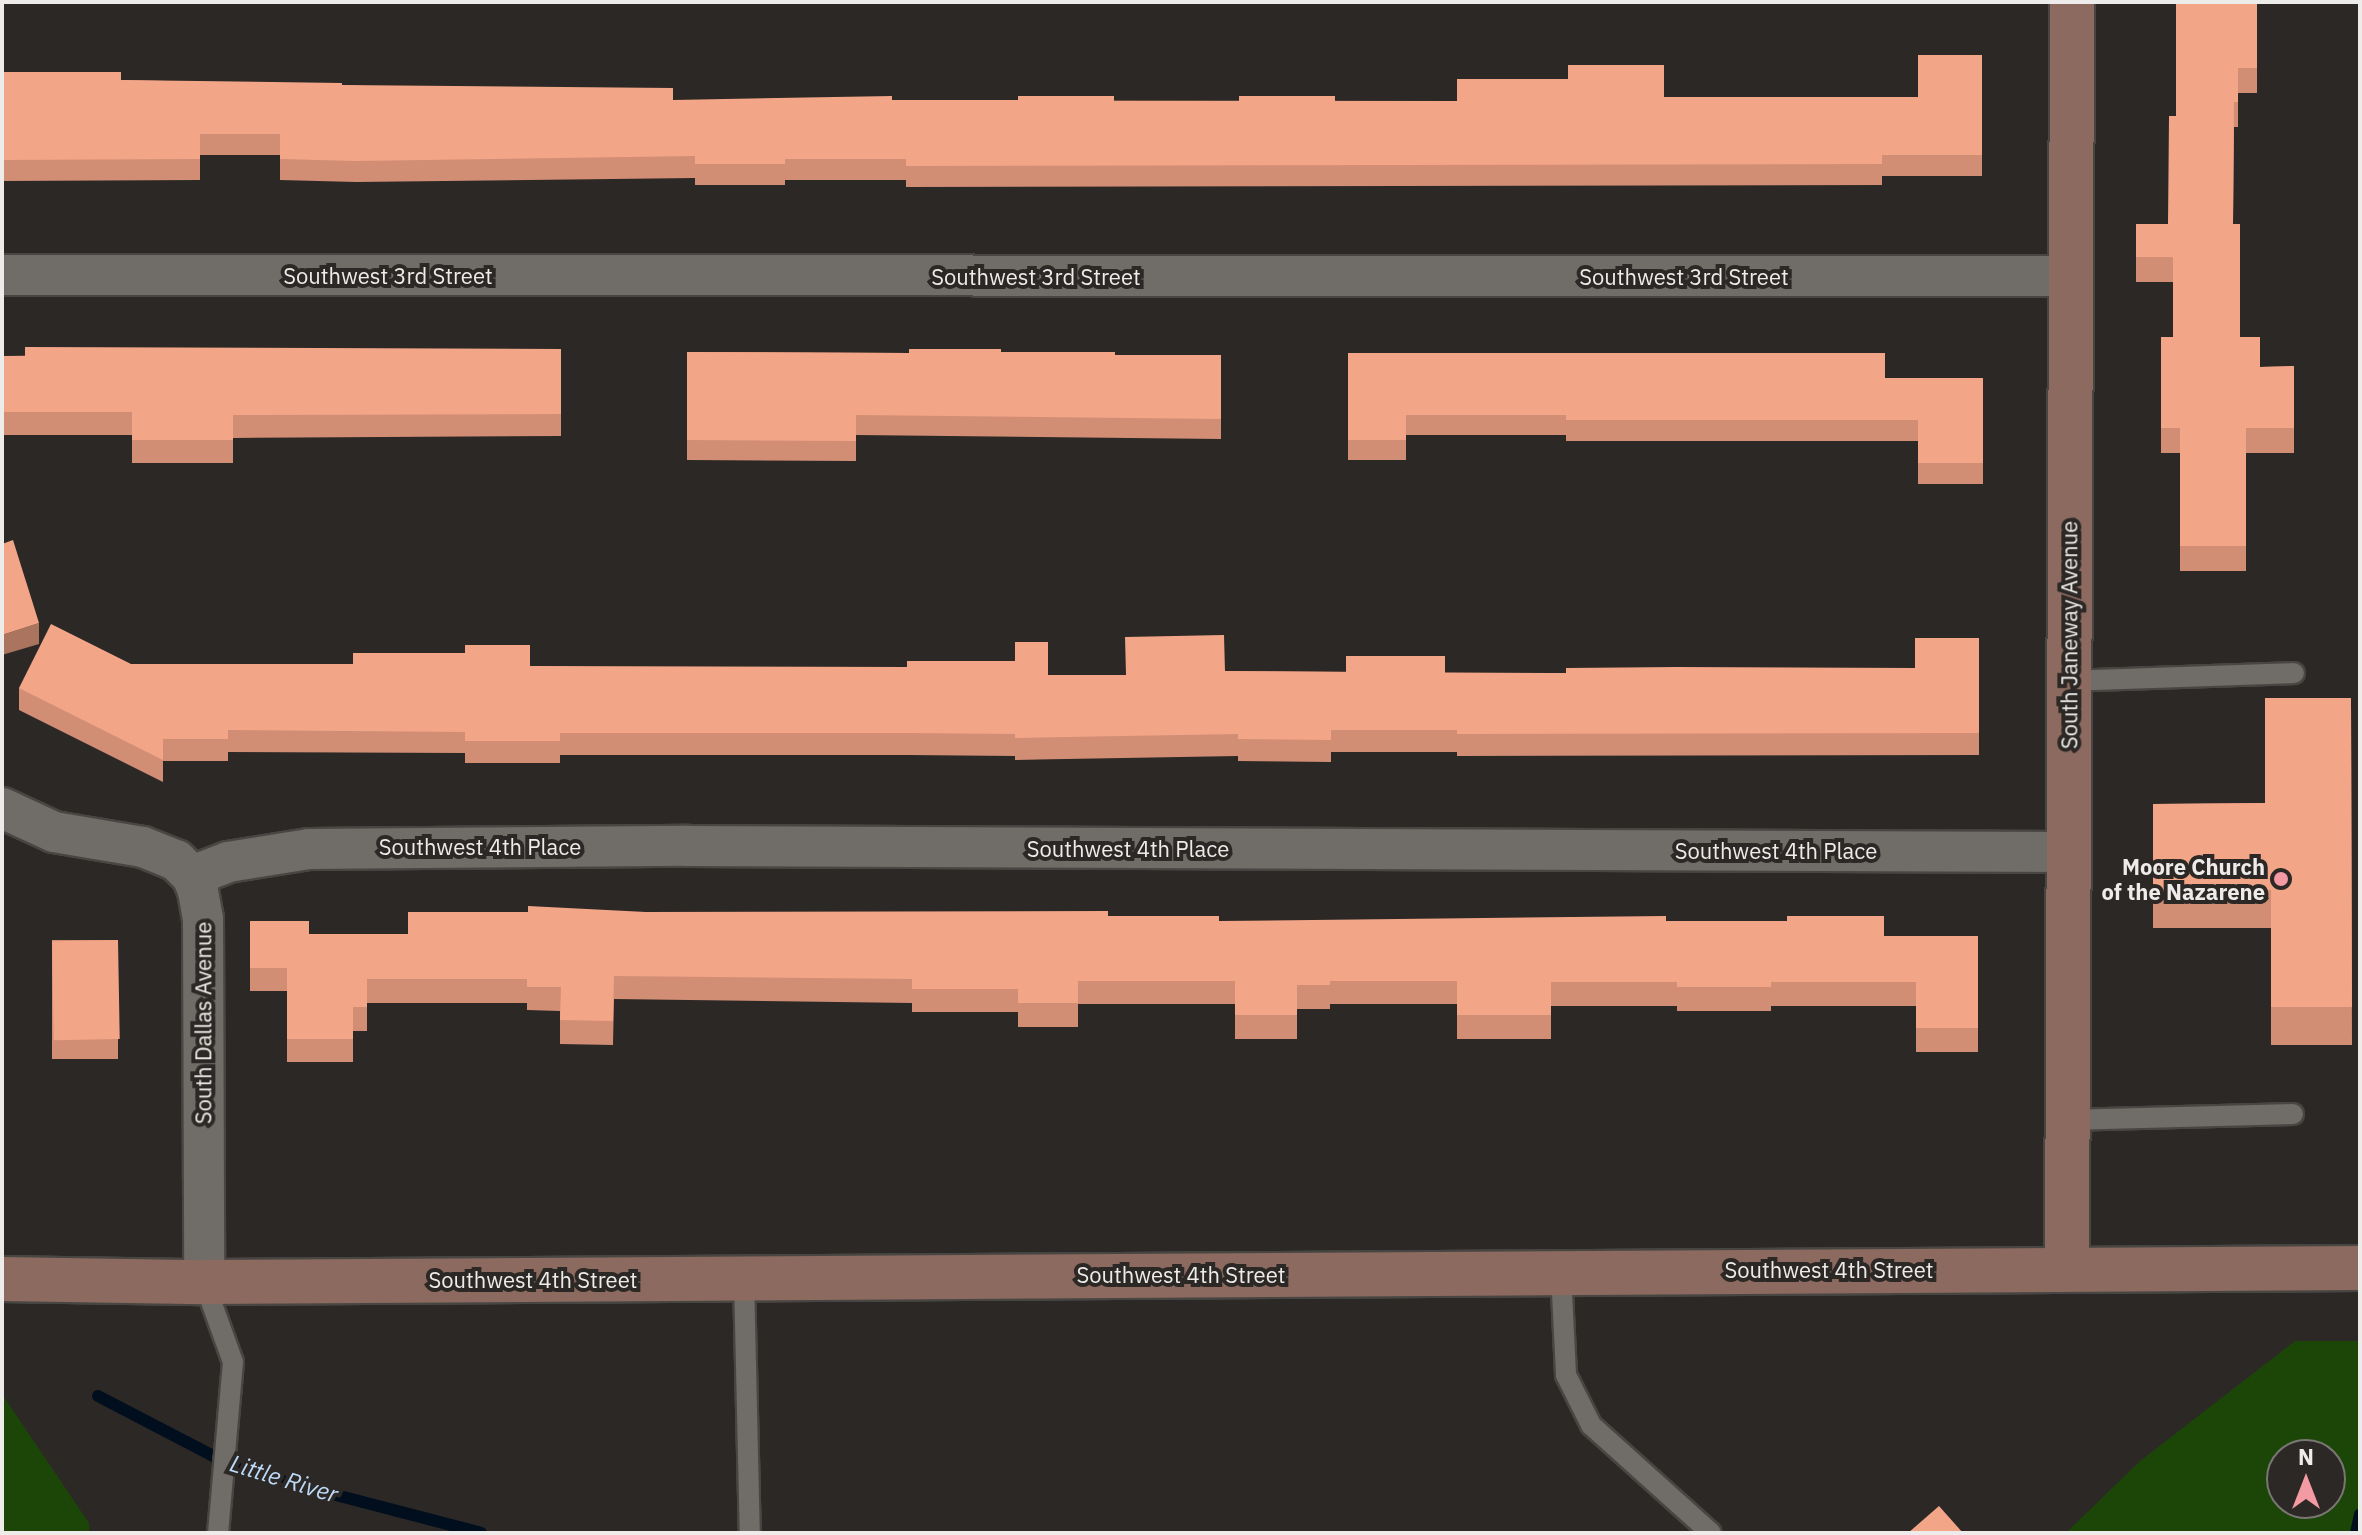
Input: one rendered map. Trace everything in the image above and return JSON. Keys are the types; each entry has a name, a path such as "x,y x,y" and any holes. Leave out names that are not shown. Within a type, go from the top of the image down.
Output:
{"main road":[{"name":"South Janeway Avenue","path":"2067,1268 2072,2"},
{"name":"Southwest 4th Street","path":"2,1279 204,1282 2360,1268"}],"street":[{"name":"Southwest 3rd Street","path":"2,275 2070,276"},
{"path":"2,808 54,832 143,847 176,860 192,876"},
{"name":"Southwest 4th Place","path":"192,876 228,862 309,849 688,846 2068,852"},
{"name":"South Dallas Avenue","path":"192,876 203,918 204,1282"}],"lane":[{"path":"2069,681 2294,673"},
{"path":"2067,1120 2293,1114"},
{"path":"1561,1272 1566,1375 1591,1425 1711,1533"},
{"path":"744,1278 750,1533"},
{"path":"204,1282 233,1362 218,1533"}],"green space":[{"path":"2295,1341 2360,1341 2360,1533 2066,1533 2140,1461"},
{"path":"2,1394 89,1523 89,1533 2,1533"}],"building":[{"path":"2176,2 2257,2 2257,68 2238,68 2238,102 2234,102 2233,224 2240,224 2240,337 2260,337 2260,367 2294,366 2294,428 2246,428 2246,546 2180,546 2180,428 2161,428 2161,337 2173,337 2173,257 2136,257 2136,224 2168,224 2169,116 2176,116"},
{"path":"2,30 3,72 121,72 121,80 673,88 673,100 892,96 892,100 1018,100 1018,96 1114,96 1114,101 1239,101 1239,96 1335,96 1335,101 1457,101 1457,79 1568,79 1568,65 1664,65 1664,97 1918,97 1918,55 1982,55 1982,155 1882,155 1882,164 906,166 906,159 785,159 785,164 695,164 695,156 356,161 280,159 280,134 200,134 200,159 2,160"},
{"path":"25,347 561,349 561,414 233,415 233,440 132,440 132,412 2,412 2,356 25,356"},
{"path":"909,349 1221,355 1221,419 856,415 856,441 687,440 687,352 909,353"},
{"path":"1348,353 1885,353 1885,378 1983,378 1983,463 1918,463 1918,420 1566,420 1566,415 1406,415 1406,440 1348,440"},
{"path":"13,540 39,623 2,635 2,544"},
{"path":"51,624 131,664 353,664 353,653 465,653 465,645 530,645 530,666 907,667 907,661 1015,661 1015,642 1048,642 1048,675 1126,675 1125,637 1224,635 1225,671 1346,672 1346,656 1445,656 1445,673 1566,673 1566,668 1915,668 1915,638 1979,638 1979,733 1457,734 1457,730 1331,730 1331,740 1238,739 1238,734 1015,738 1015,734 560,733 560,741 465,741 465,732 228,730 228,739 163,739 163,760 19,688"},
{"path":"2265,698 2351,698 2352,1007 2271,1007 2271,890 2153,890 2153,804 2265,803"},
{"path":"528,906 646,912 1108,911 1108,916 1219,916 1219,921 1666,916 1666,921 1787,921 1787,916 1884,916 1884,936 1978,936 1978,1028 1916,1028 1916,982 1771,982 1771,987 1677,987 1677,982 1551,982 1551,1015 1457,1015 1457,981 1330,981 1330,985 1297,985 1297,1015 1235,1015 1235,981 1078,981 1078,1003 1018,1003 1018,989 912,989 912,979 614,976 613,1021 560,1020 561,987 527,987 527,979 367,979 367,1007 353,1007 353,1039 287,1039 287,968 250,968 250,921 309,921 309,934 408,934 408,912 528,912"},
{"path":"118,940 120,1039 54,1040 52,941"},
{"path":"1939,1506 1963,1533 1908,1533"}],"waterway":[{"name":"Little River","path":"98,1396 240,1470 481,1533"},
{"path":"2356,1533 2360,1514"}],"place":[{"name":"Moore Church of the Nazarene","path":"2281,879"}]}
